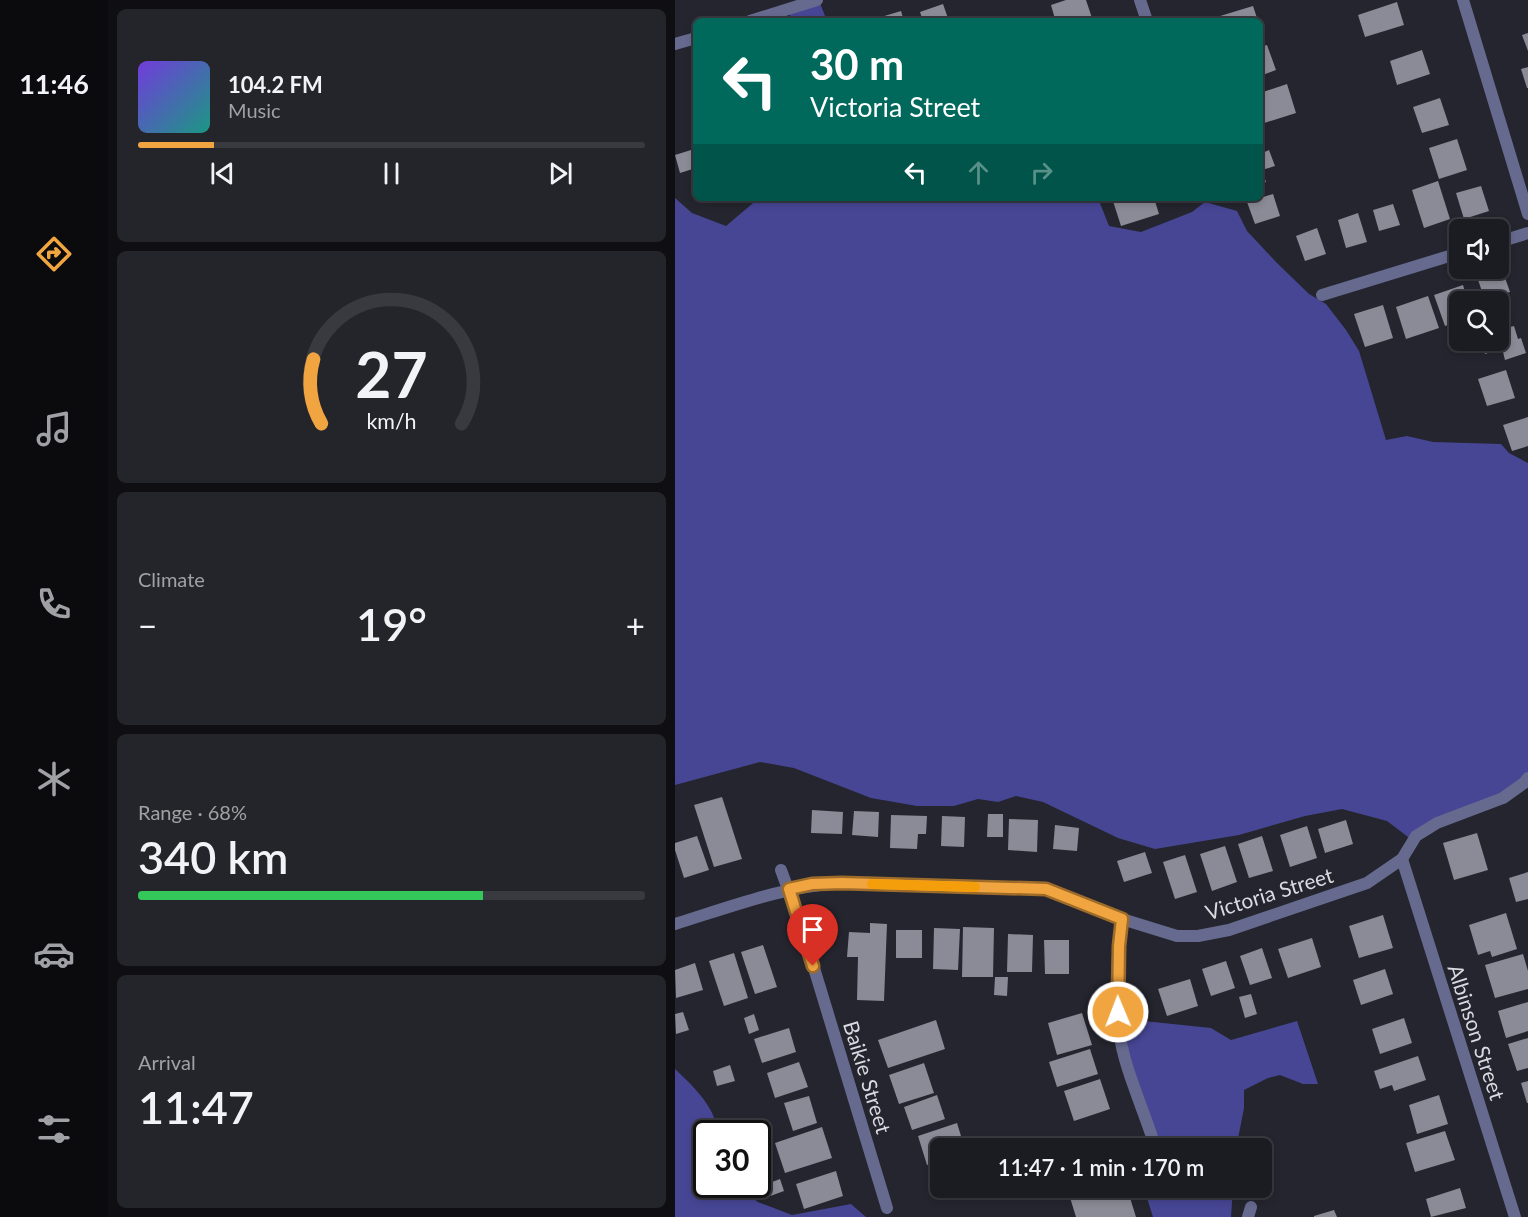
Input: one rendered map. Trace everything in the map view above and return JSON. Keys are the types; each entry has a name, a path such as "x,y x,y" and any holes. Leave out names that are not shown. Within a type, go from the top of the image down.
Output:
{"street":[{"path":"759,18 814,0"},
{"path":"1140,0 1146,18"},
{"path":"1463,0 1528,214"},
{"path":"675,44 693,39"},
{"path":"1509,239 1528,233"},
{"path":"1322,294 1449,256"},
{"name":"Victoria Street","path":"675,924 789,889 812,884 842,883 1046,889 1122,919 1177,936 1198,936 1229,930 1367,883 1402,859 1416,836 1437,823 1503,798 1528,778"},
{"name":"Albinson Street","path":"1402,859 1515,1217"},
{"name":"Baikie Street","path":"781,870 789,889 887,1208"},
{"path":"1122,919 1117,993 1119,1032 1152,1137"}],"shaded area":[{"path":"820,3 826,18 791,18 789,12"},
{"path":"675,198 692,213 726,226 755,201 1099,201 1109,226 1141,232 1192,212 1205,202 1237,211 1247,231 1309,294 1326,304 1346,330 1359,351 1386,440 1407,436 1433,442 1501,444 1509,453 1528,463 1528,774 1523,782 1412,840 1387,821 1342,809 1305,816 1239,835 1155,849 1118,838 1043,802 1016,796 998,802 978,799 954,806 917,806 871,798 794,768 760,762 675,785"},
{"path":"1115,1018 1211,1028 1231,1040 1297,1021 1318,1084 1303,1084 1280,1075 1268,1078 1244,1090 1244,1108 1238,1138 1148,1138"},
{"path":"675,1069 703,1098 715,1120 693,1120 693,1198 753,1198 792,1215 851,1204 866,1217 675,1217"},
{"path":"1147,1198 1232,1198 1231,1217 1153,1217"}],"building":[{"path":"1066,0 1086,0 1092,18 1055,18 1051,5"},
{"path":"1397,2 1404,25 1365,37 1358,15"},
{"path":"943,4 948,18 922,18 920,12"},
{"path":"1253,6 1257,18 1214,18"},
{"path":"901,11 903,18 878,18"},
{"path":"1528,33 1528,51 1522,35"},
{"path":"1267,45 1276,70 1263,75 1263,46"},
{"path":"1422,50 1430,74 1397,85 1390,61"},
{"path":"1528,67 1528,88 1527,88 1521,69"},
{"path":"1287,84 1296,113 1263,123 1263,92"},
{"path":"1440,98 1449,125 1422,133 1413,107"},
{"path":"1457,139 1467,170 1439,179 1429,148"},
{"path":"691,150 693,169 680,173 675,155"},
{"path":"1269,150 1275,166 1263,170 1263,153"},
{"path":"1438,181 1450,219 1424,228 1412,190"},
{"path":"1481,186 1489,211 1464,219 1456,193"},
{"path":"1273,194 1280,216 1255,224 1247,202 1263,201 1263,197"},
{"path":"1113,201 1155,201 1159,214 1121,226"},
{"path":"1393,204 1400,225 1379,231 1373,210"},
{"path":"1358,213 1367,242 1346,248 1338,220"},
{"path":"1317,228 1326,254 1305,261 1296,236"},
{"path":"1478,279 1505,279 1510,292 1509,291 1482,291"},
{"path":"1463,285 1465,291 1449,291 1449,325 1445,326 1434,295"},
{"path":"1428,296 1439,328 1406,339 1396,307"},
{"path":"1383,305 1393,338 1365,347 1354,314"},
{"path":"1514,326 1526,353 1505,360 1503,351 1509,351 1509,327"},
{"path":"1506,370 1515,398 1487,406 1478,379"},
{"path":"1528,417 1528,446 1512,451 1503,425"},
{"path":"722,797 742,859 714,867 694,805"},
{"path":"812,810 843,812 842,834 811,833"},
{"path":"854,811 879,812 878,837 852,835"},
{"path":"988,814 1003,814 1003,837 987,837"},
{"path":"891,815 927,816 926,834 918,834 917,849 890,848"},
{"path":"942,816 965,817 964,847 941,846"},
{"path":"1009,819 1038,820 1037,852 1008,850"},
{"path":"1346,820 1353,844 1325,853 1318,829"},
{"path":"1055,825 1079,828 1077,851 1053,849"},
{"path":"1307,826 1317,858 1290,867 1280,835"},
{"path":"1477,833 1488,870 1454,880 1443,843"},
{"path":"697,836 709,870 684,878 675,843"},
{"path":"1262,836 1273,871 1249,878 1238,844"},
{"path":"1225,846 1237,882 1212,891 1200,854"},
{"path":"1145,852 1152,873 1124,882 1117,861"},
{"path":"1185,855 1197,892 1175,899 1163,862"},
{"path":"1528,872 1528,899 1516,902 1509,878"},
{"path":"1506,913 1517,949 1492,957 1490,951 1478,955 1469,925"},
{"path":"1383,915 1393,948 1359,958 1349,926"},
{"path":"870,923 887,924 884,1001 857,1000 858,957 847,957 849,932 870,933"},
{"path":"963,927 994,928 993,977 962,977"},
{"path":"934,928 960,929 958,970 933,969"},
{"path":"896,930 922,930 922,958 896,958"},
{"path":"1008,934 1033,935 1032,972 1007,972"},
{"path":"1312,938 1321,967 1288,978 1278,949"},
{"path":"1044,940 1069,940 1069,974 1045,974"},
{"path":"763,945 777,987 755,994 741,952"},
{"path":"1262,948 1272,978 1250,985 1240,956"},
{"path":"734,953 748,998 724,1006 709,961"},
{"path":"1523,954 1528,971 1528,989 1495,998 1485,965"},
{"path":"1226,961 1235,988 1211,996 1202,969"},
{"path":"695,963 703,990 676,998 675,970"},
{"path":"1385,969 1393,994 1361,1005 1353,980"},
{"path":"995,977 1008,977 1007,996 994,995"},
{"path":"1190,979 1198,1006 1167,1016 1158,989"},
{"path":"1251,994 1257,1014 1245,1018 1239,997"},
{"path":"1528,1002 1528,1031 1506,1038 1498,1011"},
{"path":"683,1012 689,1030 676,1034 675,1014"},
{"path":"1082,1013 1092,1045 1057,1055 1048,1023"},
{"path":"754,1014 759,1030 749,1034 744,1018"},
{"path":"1404,1018 1412,1043 1380,1054 1372,1029"},
{"path":"936,1020 945,1049 888,1068 878,1040"},
{"path":"789,1028 796,1052 762,1063 754,1039"},
{"path":"1528,1038 1528,1068 1517,1071 1508,1044"},
{"path":"1090,1049 1098,1074 1057,1087 1049,1062"},
{"path":"1418,1056 1426,1080 1394,1091 1392,1085 1380,1089 1374,1071"},
{"path":"799,1062 808,1087 775,1098 767,1073"},
{"path":"924,1063 934,1093 899,1104 889,1075"},
{"path":"730,1065 735,1081 717,1086 713,1071"},
{"path":"1100,1079 1110,1109 1074,1121 1064,1091"},
{"path":"1528,1081 1528,1103 1527,1103 1521,1083"},
{"path":"937,1095 945,1119 912,1130 904,1107"},
{"path":"1439,1095 1448,1124 1417,1134 1409,1105"},
{"path":"809,1096 817,1123 793,1131 784,1103"},
{"path":"957,1123 962,1138 930,1138 930,1164 927,1165 918,1136"},
{"path":"822,1127 832,1158 785,1173 775,1143"},
{"path":"1445,1131 1455,1160 1415,1172 1406,1143"},
{"path":"836,1171 843,1196 804,1209 796,1184"},
{"path":"780,1179 784,1191 771,1196 771,1182"},
{"path":"1460,1188 1466,1208 1431,1217 1426,1199"},
{"path":"1070,1198 1130,1198 1136,1217 1076,1217"},
{"path":"1334,1210 1337,1217 1314,1217 1314,1216"}],"slow traffic":[{"path":"872,884 975,887"}],"route":[{"path":"813,966 789,889 812,884 842,883 1046,889 1122,919 1119,946 1118,1012"}]}
